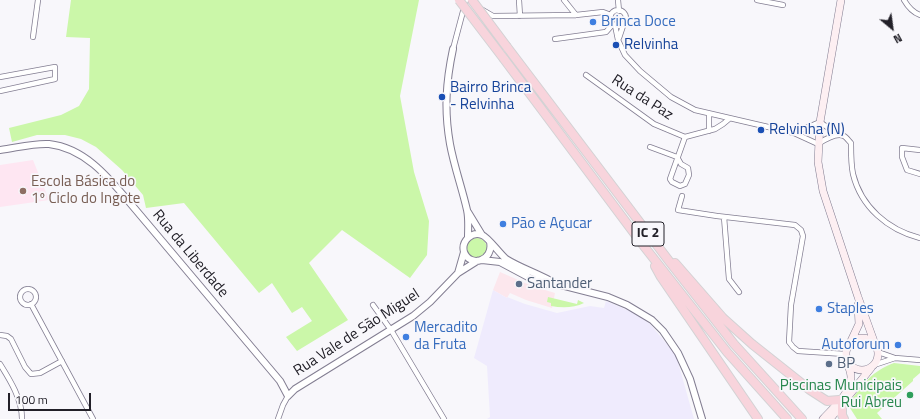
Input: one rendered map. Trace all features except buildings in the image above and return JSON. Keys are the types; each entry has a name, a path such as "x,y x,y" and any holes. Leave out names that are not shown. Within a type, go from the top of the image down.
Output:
{"highway":[{"name":"IC 2","path":"466,0 507,48 734,344 802,419"},
{"name":"IC 2","path":"466,0 504,59 643,245 727,352 787,419"},
{"path":"652,239 682,269 723,318 752,344 826,401 841,402 842,415 844,419"},
{"path":"643,245 661,277 758,419"}],"main road":[{"path":"826,418 878,359 877,349 823,191 818,162 820,122 841,0"},
{"path":"841,402 851,377 845,354 859,324 858,297"},
{"path":"852,341 862,338 873,342 877,349"},
{"path":"848,364 856,370 867,370 873,366"}],"street":[{"path":"33,37 38,0"},
{"path":"468,238 467,211 450,145 446,97 448,75 466,0 493,16 576,15 603,12 611,15"},
{"path":"519,0 520,16"},
{"path":"564,0 576,15"},
{"path":"618,0 619,11"},
{"path":"757,0 784,5"},
{"path":"904,0 910,10 920,15"},
{"path":"618,40 625,21 625,15 619,11 613,12 610,20 614,25 618,40 625,55 640,71 671,97 695,110 794,134 818,144 828,138 838,135"},
{"path":"555,38 606,32 614,25 621,25 624,23"},
{"path":"0,77 55,67 55,79 0,91"},
{"name":"Rua da Paz","path":"586,75 654,124 685,137 709,131 723,124 729,118"},
{"path":"709,114 709,131"},
{"path":"794,134 820,122 838,135 843,136 851,143 853,174 863,199 876,214 889,225 899,231 920,238"},
{"path":"650,147 677,157 681,164 688,168 690,175 685,184 680,186 672,182 670,179 677,157 685,137"},
{"name":"Rua da Liberdade","path":"0,150 36,144 60,146 73,150 97,167 130,203 282,383 288,396"},
{"path":"920,150 902,148 902,157 908,170 920,174"},
{"path":"682,196 678,210 795,225 801,230 803,236 791,305 789,342 798,351 845,354"},
{"path":"467,211 482,235 512,263 557,284"},
{"path":"724,217 729,279 739,292"},
{"path":"482,235 475,234 468,238 464,244 464,252 469,258 500,262 530,278 546,284 557,284 608,297 627,305 652,320 663,331 678,353 690,378 702,419"},
{"path":"479,260 486,258 490,251 490,242"},
{"name":"Rua Vale de São Miguel","path":"458,273 464,252"},
{"name":"Rua Vale de São Miguel","path":"278,419 283,405 294,389 413,316 430,302 458,273 479,260"},
{"path":"31,304 94,419 99,419"},
{"path":"373,305 391,330 444,419"},
{"path":"0,335 11,339 25,367 31,374 40,373 62,361"},
{"path":"877,349 895,358 920,360"},
{"path":"873,366 895,358"},
{"path":"0,364 18,398 21,407 22,419"},
{"name":"Rua da Liberdade","path":"282,383 294,389"}],"shaded area":[{"name":"Escola Básica do 1º Ciclo do Ingote","path":"33,160 49,200 0,207 0,165"},
{"path":"500,272 532,286 555,293 552,308 526,300 510,293 507,298 493,290"},
{"path":"493,290 507,298 557,313 590,306 604,308 606,301 632,312 650,324 676,355 694,419 487,419 490,417 487,366 474,358"}],"green space":[{"path":"71,0 419,0 400,96 414,172 429,221 427,255 410,278 342,230 309,263 348,320 297,351 286,337 312,321 302,307 292,313 272,283 259,293 184,203 146,208 143,195 122,170 96,147 81,139 65,135 37,135 12,142 9,128 61,115 79,106 89,89 90,38 66,37"},
{"path":"477,238 484,241 487,248 484,255 477,258 470,255 467,248 470,241"},
{"path":"548,297 577,304 578,300 584,303 568,307 551,306 551,303 547,302"},
{"path":"894,363 920,366 920,373 877,413 882,419 857,419 850,408 850,402 874,374 886,366"}],"place":[{"name":"Brinca Doce","path":"593,22"},
{"name":"Relvinha","path":"616,45"},
{"name":"Bairro Brinca - Relvinha","path":"442,97"},
{"name":"Relvinha (N)","path":"761,130"},
{"name":"Escola Básica do 1º Ciclo do Ingote","path":"23,191"},
{"name":"Pão e Açucar","path":"503,224"},
{"name":"Santander","path":"519,284"},
{"name":"Staples","path":"819,309"},
{"name":"Mercadito da Fruta","path":"406,337"},
{"name":"Autoforum","path":"898,345"},
{"name":"BP","path":"829,364"},
{"name":"Piscinas Municipais Rui Abreu","path":"910,395"}]}
